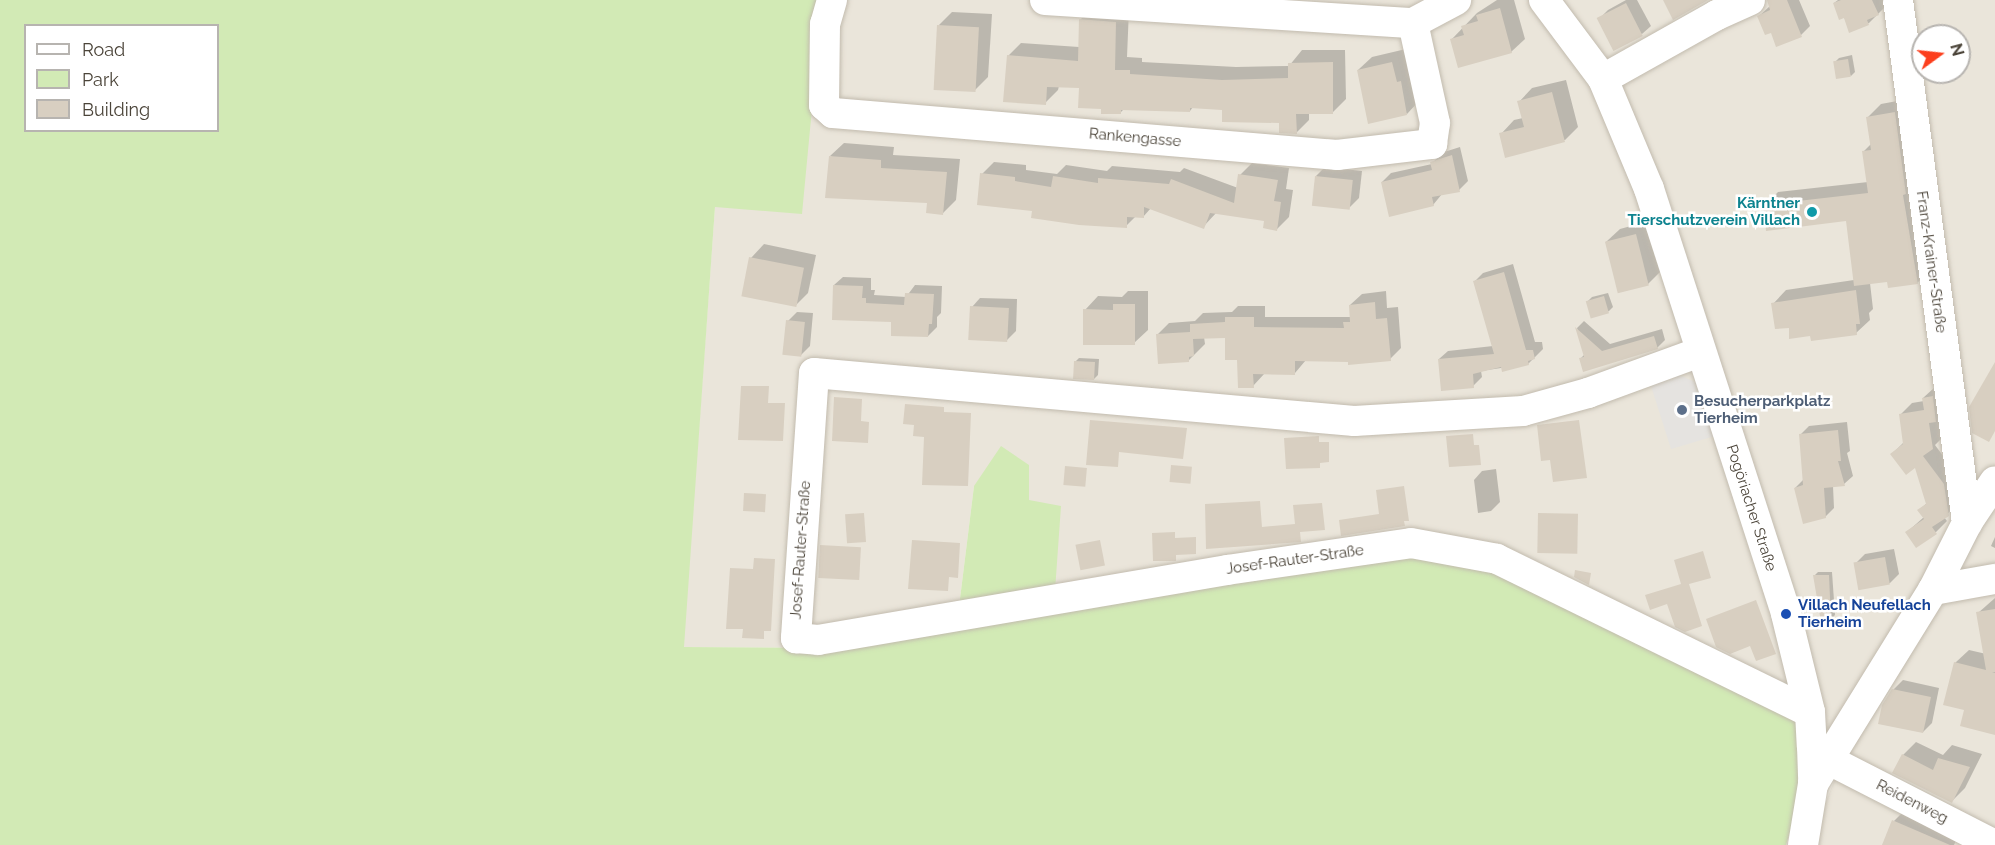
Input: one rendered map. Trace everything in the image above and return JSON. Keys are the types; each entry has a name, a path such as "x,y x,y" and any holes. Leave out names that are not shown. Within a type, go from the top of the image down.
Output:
{"street":[{"name":"Rankengasse","path":"832,0 825,24 824,105 833,114 1336,155 1432,144 1435,123 1413,23"},
{"path":"1045,0 1413,23 1456,0"},
{"name":"Pogöriacher Straße","path":"1544,0 1603,79 1649,189 1786,614 1810,712 1813,784 1803,845"},
{"path":"1603,79 1717,15 1750,0"},
{"name":"Franz-Krainer-Straße","path":"1898,0 1967,523"},
{"name":"Josef-Rauter-Straße","path":"1700,352 1588,393 1523,411 1354,421 814,373 796,638 818,640 1227,570 1411,543 1497,559 1810,712"},
{"path":"1813,784 1933,590 1967,523 1995,481"},
{"path":"1933,590 1995,579"},
{"name":"Reidenweg","path":"1829,760 1995,845"}],"shaded area":[{"path":"817,0 1995,0 1995,845 1809,845 1836,776 1828,730 1517,572 1054,606 1029,500 974,486 957,623 824,648 683,647 715,207"},
{"name":"Besucherparkplatz Tierheim","path":"1679,375 1697,383 1715,436 1671,449 1650,383"}],"green space":[{"path":"0,0 817,0 813,98 802,214 715,207 684,647 824,648 957,623 974,486 1001,446 1029,465 1029,500 1061,506 1054,605 1411,547 1502,574 1800,721 1810,767 1786,845 0,845"}],"building":[{"path":"1663,0 1708,0 1673,20"},
{"path":"1767,0 1787,0 1802,37 1776,47 1771,33 1765,35 1757,16 1770,10"},
{"path":"1841,0 1872,0 1879,15 1867,20 1869,25 1849,33 1844,18 1839,20 1833,3"},
{"path":"1626,3 1643,36 1613,51 1597,18"},
{"path":"1500,8 1512,53 1458,68 1450,39 1464,35 1461,26 1478,21 1476,15"},
{"path":"1079,19 1116,22 1115,70 1130,70 1130,74 1222,80 1288,78 1288,63 1333,62 1333,114 1296,114 1297,134 1279,133 1279,123 1222,122 1222,110 1190,108 1190,112 1121,110 1121,114 1101,114 1101,109 1078,108 1079,88 1047,87 1046,105 1003,102 1007,55 1078,61"},
{"path":"937,25 979,27 976,92 934,90"},
{"path":"1848,59 1851,77 1836,79 1833,61"},
{"path":"1392,62 1397,82 1401,81 1407,115 1368,124 1357,70"},
{"path":"1552,92 1565,142 1505,158 1499,133 1524,127 1517,101"},
{"path":"1895,112 1906,194 1903,195 1918,284 1888,288 1887,282 1854,286 1846,221 1766,231 1763,205 1868,193 1862,151 1871,150 1866,117"},
{"path":"1452,155 1460,192 1432,197 1434,206 1389,217 1381,182 1432,170 1430,162"},
{"path":"829,156 881,160 881,168 947,172 943,215 926,213 927,203 825,198"},
{"path":"980,173 1015,177 1015,181 1051,187 1053,176 1098,183 1098,178 1169,184 1171,179 1234,203 1238,174 1278,180 1274,201 1281,202 1277,231 1263,228 1264,221 1210,213 1204,229 1144,207 1144,218 1127,217 1127,228 1079,225 1031,218 1032,211 977,205"},
{"path":"1315,176 1353,180 1350,210 1312,206"},
{"path":"1636,234 1649,285 1618,293 1605,242"},
{"path":"749,257 804,268 796,307 741,296"},
{"path":"1504,272 1526,350 1533,350 1535,359 1528,361 1529,365 1502,372 1501,367 1473,374 1474,388 1441,391 1438,359 1494,354 1473,281"},
{"path":"833,285 863,286 862,298 866,298 866,303 904,305 905,293 934,294 932,324 929,324 928,337 891,336 891,322 832,320"},
{"path":"1856,290 1860,324 1856,324 1857,335 1811,341 1810,336 1789,339 1789,328 1775,329 1771,303"},
{"path":"1604,296 1609,313 1591,319 1586,301"},
{"path":"1375,302 1376,319 1387,318 1391,361 1348,365 1348,362 1295,361 1295,375 1253,374 1254,388 1238,388 1237,360 1225,360 1225,338 1193,339 1194,356 1189,357 1189,362 1158,364 1156,334 1190,332 1190,324 1225,322 1225,317 1254,317 1254,327 1344,328 1343,322 1350,322 1349,305"},
{"path":"1113,304 1135,304 1135,345 1083,345 1083,309 1113,310"},
{"path":"970,306 1009,308 1007,342 968,340"},
{"path":"786,320 805,322 801,357 782,355"},
{"path":"1575,327 1602,351 1654,336 1658,349 1583,372 1579,358 1584,357"},
{"path":"1074,361 1095,362 1094,380 1073,379"},
{"path":"1995,362 1995,431 1989,442 1972,433 1969,407"},
{"path":"741,386 769,386 768,403 785,403 783,441 738,440"},
{"path":"1933,396 1936,422 1929,423 1933,449 1923,456 1944,484 1949,516 1932,527 1937,534 1916,548 1905,532 1924,519 1917,510 1926,504 1915,468 1906,475 1890,454 1903,444 1899,414 1924,410 1922,398"},
{"path":"834,397 862,399 861,421 869,422 868,443 832,441"},
{"path":"905,404 944,407 944,412 971,413 968,486 922,485 924,437 913,436 914,425 903,424"},
{"path":"1090,420 1187,428 1183,459 1119,452 1118,467 1086,465"},
{"path":"1579,420 1587,478 1553,482 1550,460 1541,461 1537,425"},
{"path":"1838,430 1841,461 1838,461 1845,486 1824,488 1826,518 1803,524 1794,488 1803,485 1799,434"},
{"path":"1473,434 1474,445 1479,445 1481,465 1449,467 1446,436"},
{"path":"1319,436 1319,442 1329,442 1329,462 1320,463 1320,468 1286,469 1284,438"},
{"path":"1171,465 1192,467 1190,484 1170,482"},
{"path":"1065,466 1087,468 1085,487 1063,485"},
{"path":"1404,486 1409,521 1404,521 1405,526 1341,536 1339,520 1379,514 1376,490"},
{"path":"744,493 766,494 765,512 743,511"},
{"path":"1260,501 1262,527 1295,524 1293,505 1322,503 1325,530 1300,532 1301,542 1206,549 1205,504"},
{"path":"864,513 866,542 847,543 845,514"},
{"path":"1538,513 1578,514 1577,554 1537,553"},
{"path":"1175,532 1175,538 1196,537 1196,554 1176,555 1176,561 1153,561 1152,533"},
{"path":"912,540 960,543 958,578 949,577 948,591 908,589"},
{"path":"1100,540 1105,566 1080,570 1075,545"},
{"path":"820,545 861,547 859,580 818,578"},
{"path":"1703,551 1711,578 1689,584 1702,626 1685,632 1675,627 1667,604 1650,610 1645,595 1681,584 1674,560"},
{"path":"1885,557 1890,585 1858,590 1853,563"},
{"path":"754,558 775,559 771,631 764,631 764,639 742,638 743,629 726,629 730,568 753,569"},
{"path":"1575,570 1591,573 1589,585 1574,577"},
{"path":"1813,575 1829,575 1831,621 1821,622"},
{"path":"1756,600 1776,654 1756,661 1750,646 1730,654 1716,647 1706,619"},
{"path":"1995,609 1995,672 1992,672 1995,673 1995,735 1960,726 1964,710 1943,705 1954,662 1986,670 1976,612"},
{"path":"1892,689 1931,697 1923,733 1878,724 1882,705"},
{"path":"1902,754 1933,770 1938,758 1970,767 1952,803 1892,773"},
{"path":"1892,820 1950,845 1882,845"}],"place":[{"name":"Kärntner Tierschutzverein Villach","path":"1812,212"},
{"name":"Besucherparkplatz Tierheim","path":"1682,410"},
{"name":"Villach Neufellach Tierheim","path":"1786,614"}]}
